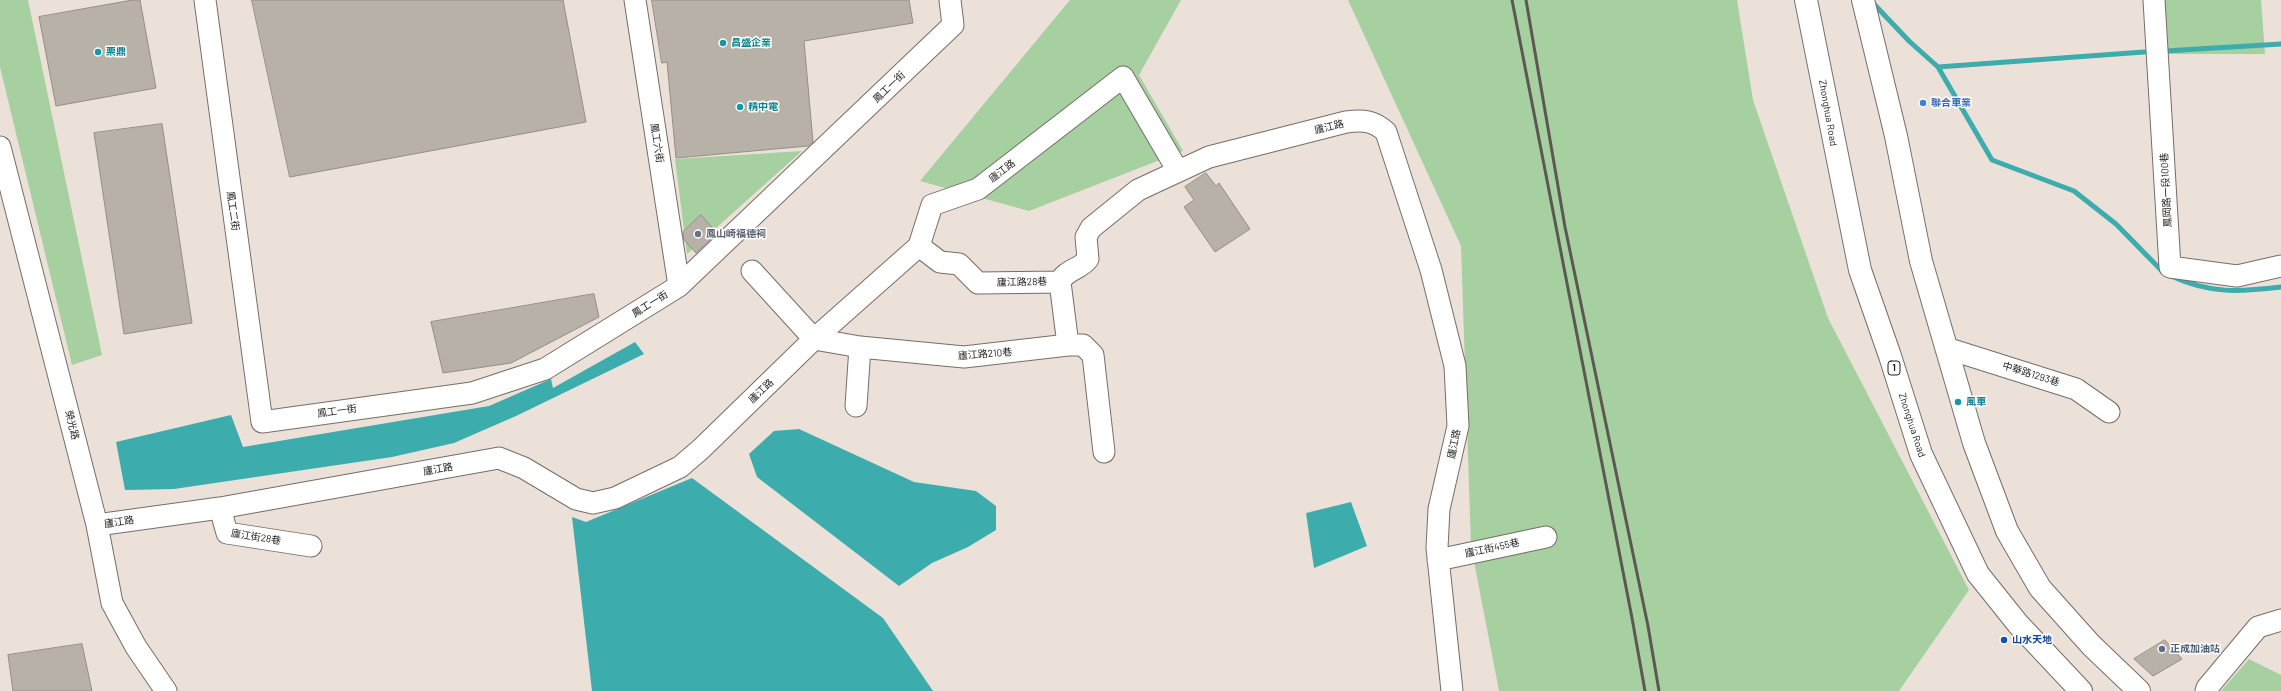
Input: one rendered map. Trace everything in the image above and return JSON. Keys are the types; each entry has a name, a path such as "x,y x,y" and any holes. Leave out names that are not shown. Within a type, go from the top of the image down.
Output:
{"main road":[{"name":"Zhonghua Road","path":"1806,0 1860,270 1890,356 1921,454 1978,574 2018,624 2081,691"},
{"path":"1864,5 1896,136 1921,261 1974,444 2007,531 2040,588 2090,646 2140,691"}],"street":[{"name":"鳳工二街","path":"205,0 262,422"},
{"name":"鳳工六街","path":"635,0 679,286"},
{"name":"鳳工一街","path":"262,422 472,393 545,368 679,286 953,26 950,0"},
{"name":"鳳岡路一段100巷","path":"2154,0 2170,267 2237,276 2281,266"},
{"name":"廬江路","path":"97,525 220,508 499,458 524,468 576,499 593,503 615,498 680,467 701,449 814,339 919,246 932,206 978,189 1123,77 1178,171 1209,157 1346,122 1367,120 1377,124 1386,132 1431,270 1455,366 1458,426 1439,509 1437,548 1452,691"},
{"name":"榮光路","path":"0,147 97,525 112,603 136,647 166,691"},
{"name":"廬江路28巷","path":"919,246 940,262 959,264 978,283 1060,282 1062,277 1088,259 1086,238 1091,228 1138,190 1178,171"},
{"path":"752,271 814,339"},
{"path":"1060,282 1068,345"},
{"name":"廬江路210巷","path":"814,339 860,347 964,357 1068,345 1083,345 1093,355 1104,452"},
{"path":"856,406 860,347"},
{"name":"中華路1293巷","path":"1946,348 2076,389 2109,412"},
{"name":"廬江街28巷","path":"220,508 227,533 311,546"},
{"name":"廬江街455巷","path":"1438,560 1546,537"},
{"path":"2206,691 2258,628 2281,620"}],"green space":[{"path":"0,0 28,0 102,355 72,365 0,67"},
{"path":"1070,0 1181,0 1139,75 1183,151 1029,211 920,181"},
{"path":"1348,0 1737,0 1753,100 1828,318 1969,590 1899,691 1499,691 1471,546 1461,246"},
{"path":"2158,0 2261,0 2265,54 2161,54"},
{"path":"802,151 687,254 675,159"},
{"path":"2249,659 2281,675 2281,691 2221,691"}],"water":[{"path":"635,342 644,354 516,416 454,443 392,457 174,489 125,490 116,442 231,415 243,447 489,406 551,379 553,388"},
{"path":"799,429 914,482 976,491 996,506 996,530 968,547 932,563 899,586 757,477 749,454 774,431"},
{"path":"692,478 883,618 933,691 592,691 572,517 586,522"},
{"path":"1351,502 1367,546 1314,568 1306,513"}],"building":[{"name":"栗鼎","path":"140,0 156,88 56,106 39,17"},
{"path":"252,0 563,0 586,122 290,177"},
{"path":"652,0 909,0 913,23 804,41 813,142 808,146 676,158 667,62 662,63"},
{"path":"162,124 192,323 124,334 94,133"},
{"path":"1206,173 1216,186 1219,183 1250,229 1215,252 1184,207 1194,200 1185,187"},
{"name":"鳳山崎福德祠","path":"701,215 717,233 696,253 684,240 683,232"},
{"path":"594,294 599,317 511,363 443,373 431,322"},
{"name":"正成加油站","path":"2165,640 2182,659 2153,676 2134,659"},
{"path":"82,644 92,691 13,691 8,655"}],"waterway":[{"path":"1872,2 1909,41 1938,67 1992,160 2074,191 2116,224 2164,273"},
{"path":"2165,51 2281,44"},
{"path":"1938,67 2144,52"},
{"path":"2171,276 2185,282 2212,289 2251,290 2281,287"}],"railway":[{"path":"1512,0 1645,691"},
{"path":"1526,0 1565,227 1648,626 1659,691"}],"place":[{"name":"昌盛企業","path":"723,43"},
{"name":"栗鼎","path":"98,52"},
{"name":"聯合車業","path":"1923,103"},
{"name":"精中電","path":"740,107"},
{"name":"鳳山崎福德祠","path":"698,234"},
{"name":"風車","path":"1958,402"},
{"name":"山水天地","path":"2004,640"},
{"name":"正成加油站","path":"2162,649"}]}
